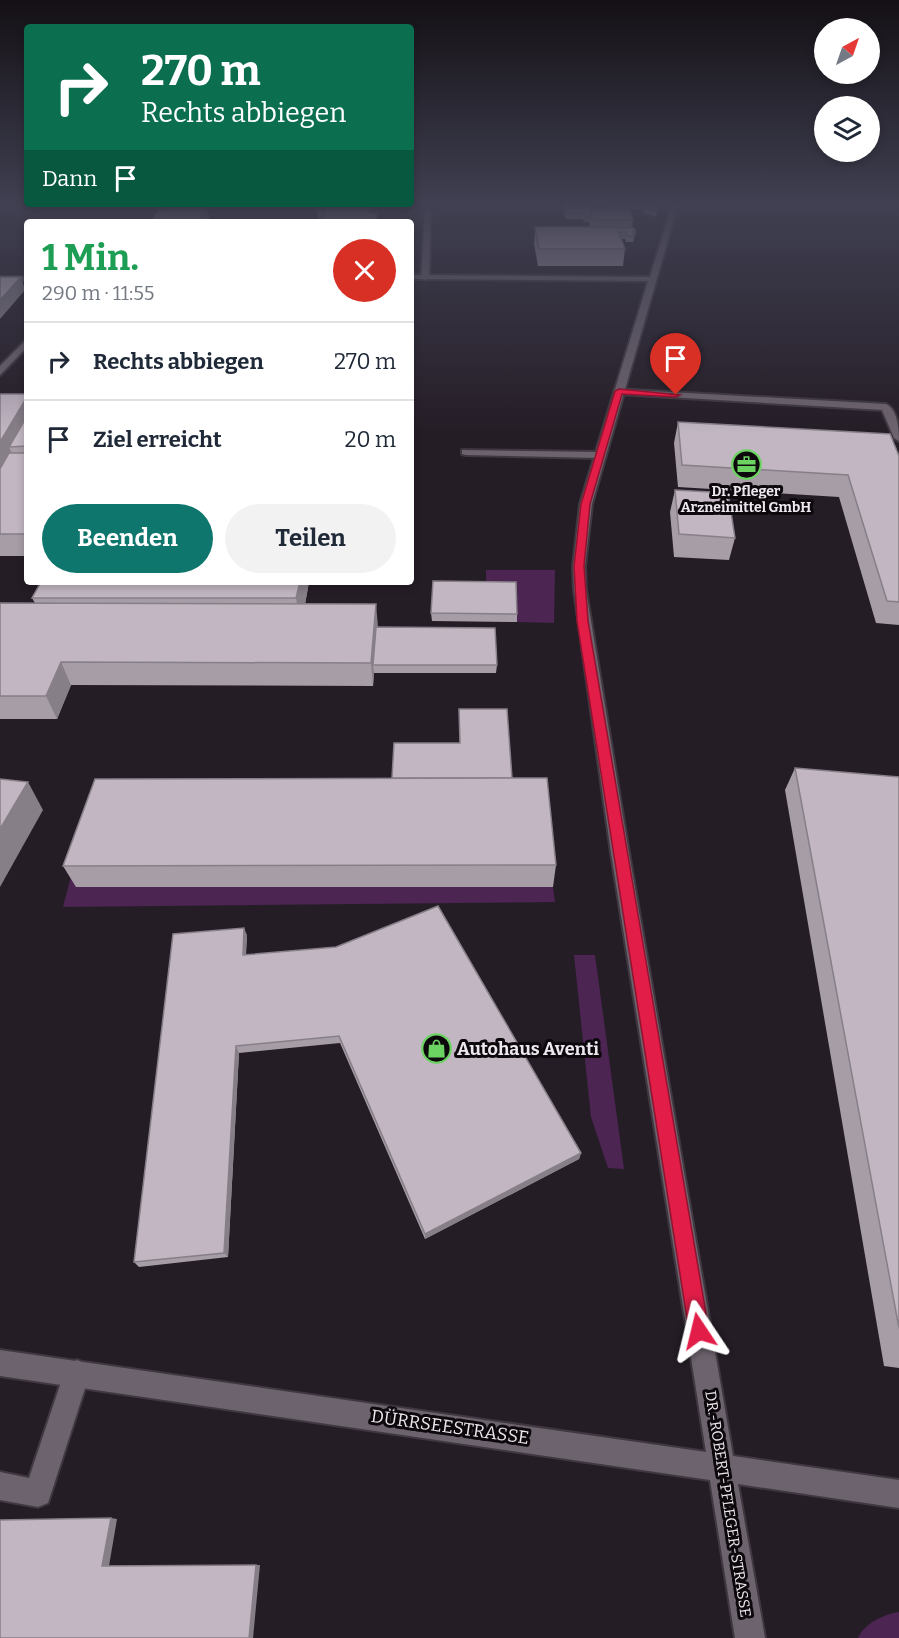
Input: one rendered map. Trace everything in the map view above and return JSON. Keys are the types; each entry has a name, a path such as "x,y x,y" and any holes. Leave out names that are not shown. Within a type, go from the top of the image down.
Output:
{"street":[{"name":"DR.-ROBERT-PFLEGER-STRASSE","path":"651,281 586,504 580,556 582,621 750,1638"},
{"path":"0,372 24,345"},
{"path":"619,391 886,407 899,438"},
{"path":"465,452 600,455"},
{"name":"DÜRRSEESTRASSE","path":"0,1363 721,1466 899,1494"},
{"path":"0,1486 38,1493 76,1373"}],"shaded area":[{"path":"486,570 555,570 554,623 517,622 515,590 486,590"},
{"path":"91,800 553,887 555,902 63,907"},
{"path":"574,955 595,955 624,1169 608,1168 591,1117"},
{"path":"899,1612 899,1638 858,1638 865,1628 876,1620"}],"building":[{"path":"0,281 17,281 0,300"},
{"path":"0,394 24,394 24,402 0,442"},
{"path":"24,421 24,446 9,447"},
{"path":"678,422 890,434 899,456 899,602 887,601 848,475 682,465"},
{"path":"9,453 24,453 24,534 0,534 0,469"},
{"path":"675,490 728,493 735,538 679,534"},
{"path":"433,581 516,582 517,614 431,613"},
{"path":"39,585 299,585 296,598 32,598"},
{"path":"0,603 376,604 371,663 61,662 46,696 0,696"},
{"path":"376,627 495,628 497,665 373,665"},
{"path":"459,709 507,709 512,778 392,778 394,743 460,743"},
{"path":"795,768 899,777 899,1328"},
{"path":"547,778 556,865 63,866 95,779"},
{"path":"0,779 28,782 0,829"},
{"path":"438,906 581,1153 425,1234 339,1036 236,1046 224,1253 134,1262 173,934 244,928 243,955 336,947"},
{"path":"111,1518 102,1566 256,1565 249,1638 0,1638 0,1520"}],"place":[{"name":"Dr. Pfleger Arzneimittel GmbH","path":"746,464"},
{"name":"Autohaus Aventi","path":"436,1049"}],"route":[{"path":"676,395 619,391 586,504 579,566 582,621 699,1331"}]}
